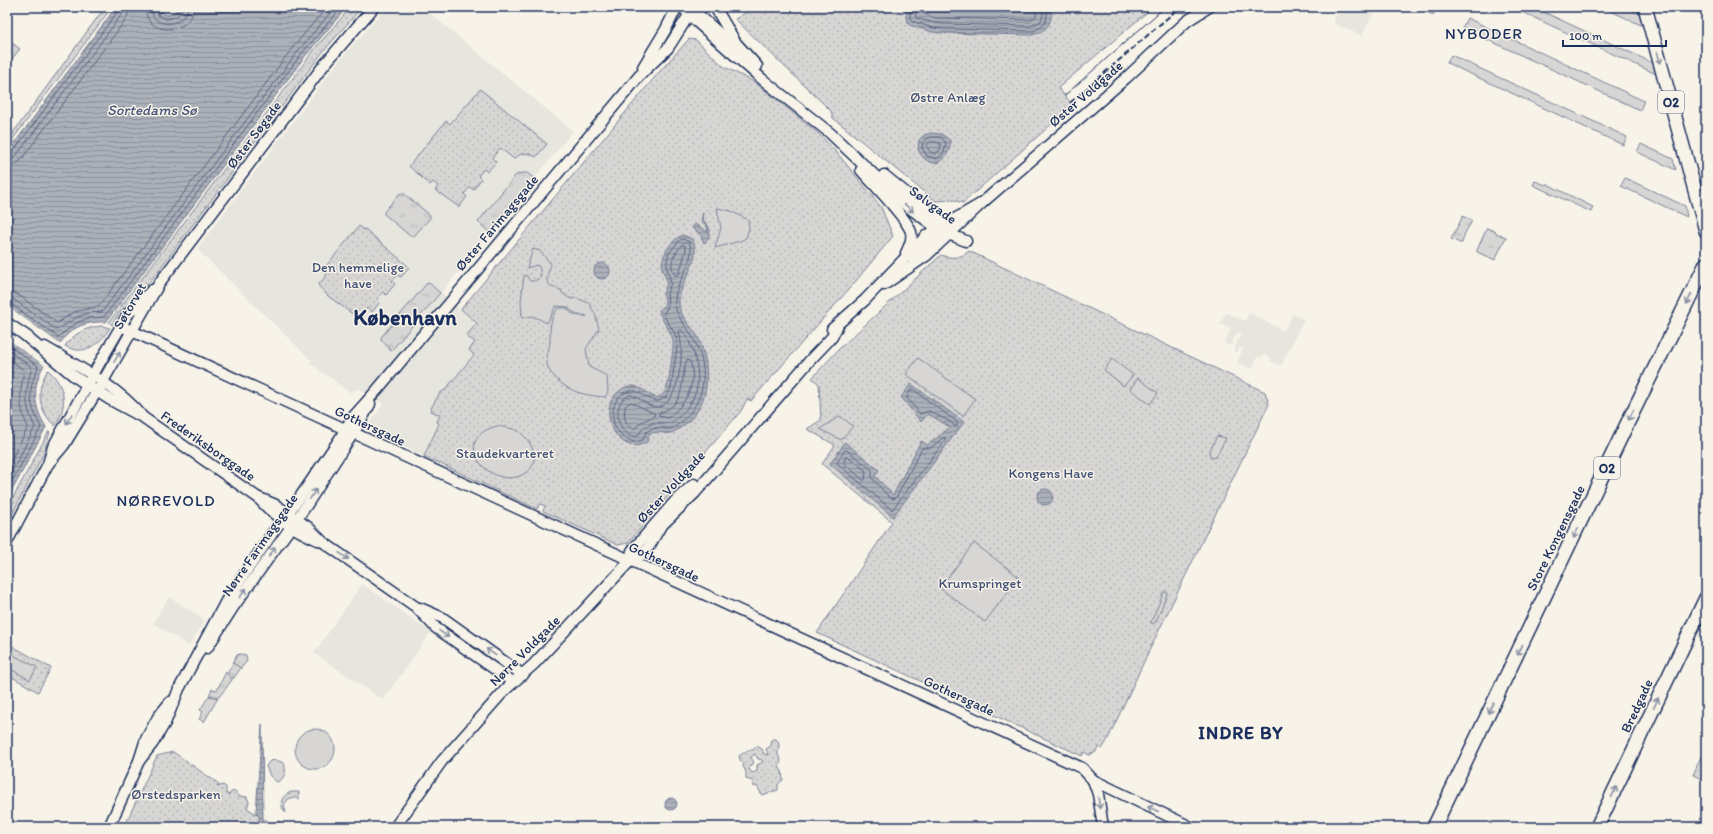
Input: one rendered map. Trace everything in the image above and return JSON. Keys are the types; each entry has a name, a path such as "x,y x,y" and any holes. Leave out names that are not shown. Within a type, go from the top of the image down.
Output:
{"main road":[{"name":"O2","path":"1645,7 1706,231"},
{"name":"Store Kongensgade","path":"1434,827 1628,422 1706,264"},
{"name":"Bredgade","path":"1597,827 1706,598"}],"street":[{"name":"Øster Søgade","path":"160,282 324,65 374,7"},
{"name":"Sølvgade","path":"715,7 736,43 757,66"},
{"name":"Øster Voldgade","path":"630,562 632,551 677,498 688,490 827,332 837,327 870,295 926,235 945,230 982,203 1126,78 1187,21 1209,7"},
{"name":"Sølvgade","path":"687,9 834,130 945,230"},
{"name":"Sølvgade","path":"687,9 762,79 830,133 908,207 945,230"},
{"name":"Øster Farimagsgade","path":"349,432 352,418 640,75 655,60 667,38 687,9"},
{"name":"Øster Farimagsgade","path":"640,75 649,56 666,29 687,9"},
{"path":"830,133 902,217 909,229 911,240 904,258"},
{"path":"870,295 907,265 945,230"},
{"name":"Søtorvet","path":"48,464 54,447 121,326 137,304 160,282"},
{"name":"Søtorvet","path":"48,464 64,445 100,387 160,282"},
{"name":"Frederiksborggade","path":"7,323 65,370 90,381 134,405 144,418 257,497 276,505 304,534 323,542 416,607 436,628 513,682"},
{"name":"Gothersgade","path":"121,326 630,562 1082,768 1093,780 1191,827"},
{"name":"Nørre Farimagsgade","path":"109,827 140,761 146,739 158,717 180,689 227,615 349,432"},
{"path":"7,542 48,464"},
{"name":"Nørre Voldgade","path":"395,827 442,761 513,682 523,675 630,562"},
{"name":"Frederiksborggade","path":"416,607 443,618 523,675"},
{"name":"Nørre Voldgade","path":"386,827 431,766 442,761"},
{"path":"1093,780 1098,794 1103,827"}],"shaded area":[{"path":"387,7 422,7 573,131 441,293 477,323 471,338 475,342 475,355 432,409 440,415 439,424 424,456 372,431 369,425 383,404 360,389 354,390 351,393 333,379 325,375 316,367 309,364 312,361 197,249 338,62"},
{"path":"1340,7 1363,7 1374,12 1362,36 1333,23"},
{"path":"1226,313 1245,321 1249,313 1284,331 1293,314 1304,319 1281,366 1270,361 1272,358 1264,354 1262,357 1258,356 1252,369 1237,362 1243,349 1240,347 1237,353 1233,351 1241,334 1237,332 1230,346 1224,343 1231,328 1220,324"},
{"path":"362,584 431,632 383,700 314,653"},
{"path":"169,597 205,620 189,646 153,623"}],"green space":[{"path":"105,7 112,7 7,147 7,141"},
{"path":"162,7 180,7 174,13 167,15 162,13"},
{"path":"351,7 362,7 322,53 149,283 119,313 112,325 109,322 317,46"},
{"name":"Østre Anlæg","path":"755,7 1153,7 1058,88 1073,105 963,203 954,200 935,201 833,118 831,111 735,19"},
{"path":"1417,7 1437,7 1433,15"},
{"path":"1511,7 1533,7 1653,63 1656,74"},
{"path":"1602,7 1624,7 1640,14 1643,26"},
{"path":"1467,18 1644,101 1640,110 1462,28"},
{"path":"7,39 20,49 7,65"},
{"path":"689,39 696,40 723,66 756,83 819,134 838,154 881,207 893,236 855,282 751,401 747,399 741,411 628,543 618,545 543,511 545,506 540,504 537,509 424,456 439,424 437,422 440,415 431,411 431,408 440,393 445,390 474,355 469,350 475,342 466,336 477,323 461,309 660,71"},
{"path":"1451,55 1627,137 1623,145 1447,63"},
{"path":"480,89 547,144 536,157 530,154 525,154 519,155 514,159 500,148 492,158 496,162 487,172 484,169 478,176 481,179 473,190 470,187 464,194 467,197 459,207 435,190 438,186 433,182 430,185 409,166 446,121 450,124"},
{"path":"1641,144 1673,159 1676,170 1637,152"},
{"path":"521,173 527,173 535,179 490,233 478,222 515,176"},
{"path":"1625,178 1685,206 1687,217 1621,186"},
{"path":"1535,181 1546,185 1547,184 1593,207 1591,212 1533,185"},
{"path":"403,193 430,215 430,218 414,236 410,236 384,214 399,194"},
{"path":"717,208 731,211 748,220 749,228 746,238 715,248 721,228"},
{"path":"1463,216 1472,221 1465,233 1462,243 1460,243 1451,239"},
{"name":"Den hemmelige have","path":"359,226 364,230 365,229 409,267 401,277 397,275 392,281 395,284 386,295 383,292 377,299 380,302 372,312 367,308 358,318 328,296 318,285 327,275 322,271"},
{"path":"1487,228 1506,237 1495,260 1477,252"},
{"path":"533,249 540,251 551,264 547,281 551,287 561,290 563,294 571,299 576,298 589,303 595,314 599,329 586,349 589,367 607,376 608,392 605,397 584,394 566,387 551,373 547,366 551,323 553,315 558,308 567,308 576,315 587,316 574,312 568,307 556,306 547,323 533,316 522,318 521,301 524,276 526,275 530,281 534,281 540,278 541,274 537,265 527,268"},
{"name":"Kongens Have","path":"969,251 1265,392 1269,404 1107,741 1102,749 1098,747 1096,752 1089,755 1084,752 1082,756 817,633 892,522 822,464 835,445 807,429 821,420 819,384 812,378 839,349 941,255 956,257"},
{"path":"428,282 440,293 391,351 381,339 382,336"},
{"path":"102,326 110,328 96,344 91,347 79,350 65,346 77,334 91,328"},
{"path":"918,358 975,399 963,416 906,374"},
{"path":"1112,359 1133,375 1124,386 1104,370"},
{"path":"48,370 59,383 63,397 62,411 55,426 49,420 40,400 41,385"},
{"path":"1138,378 1158,393 1150,404 1130,389"},
{"path":"840,416 853,426 841,440 820,429"},
{"name":"Staudekvarteret","path":"497,426 511,428 518,431 531,445 534,462 527,472 514,477 501,477 489,471 480,463 475,453 475,442 482,433"},
{"path":"49,431 44,453 7,524 7,509"},
{"path":"1217,436 1226,438 1216,457 1211,458 1209,452"},
{"name":"Krumspringet","path":"974,543 1019,577 985,622 940,588"},
{"path":"1164,592 1167,592 1167,594 1156,622 1152,624 1151,622"},
{"path":"7,643 51,668 38,692 7,674"},
{"path":"13,655 37,667 30,680 7,667"},
{"path":"237,655 246,655 247,661 241,668 233,663"},
{"path":"233,663 241,668 233,679 228,672"},
{"path":"226,672 232,680 219,697 209,695 212,689 217,690"},
{"path":"209,696 218,698 204,722 199,719 203,712 200,710"},
{"path":"319,729 326,732 332,738 335,749 334,757 326,766 319,769 311,769 304,766 296,757 295,745 298,738 307,730"},
{"path":"772,739 776,739 778,741 778,755 781,760 779,767 782,771 783,780 778,784 778,790 762,795 757,786 753,787 752,780 748,780 746,778 746,772 743,766 744,763 740,760 739,756 748,750 753,750 757,746 762,749 764,754 768,755 766,749 771,746","holes":["755,754 758,759 762,760 763,762 757,765 757,771 753,773 749,768 754,763 751,757"]},
{"name":"Ørstedsparken","path":"173,752 219,784 217,787 223,785 226,787 226,793 229,795 231,792 235,791 239,796 247,797 249,802 247,808 271,824 278,821 282,823 284,827 124,827 157,756"},
{"path":"1703,752 1706,754 1706,781 1693,775"},
{"path":"276,760 284,763 285,769 284,777 277,782 270,776 266,766 270,761"},
{"path":"291,792 299,792 299,799 295,797 288,799 284,805 286,813 281,803 283,798"}],"water":[{"name":"Sortedams Sø","path":"116,7 162,7 162,13 169,15 174,13 180,7 347,7 306,55 106,322 80,326 69,333 60,344 7,306 7,153"},
{"path":"907,7 1050,7 1051,17 1045,29 1032,35 943,33 932,32 909,25 906,17"},
{"path":"931,133 941,134 950,140 949,151 943,159 936,163 925,159 918,149 919,140 924,135"},
{"path":"703,213 702,218 709,227 709,239 704,243 700,234 692,228 695,224 708,232 707,226 701,221"},
{"path":"683,235 692,239 695,247 695,255 682,287 679,303 683,317 698,337 703,350 707,376 706,389 702,402 696,413 687,423 672,433 657,432 649,434 647,442 637,446 627,444 619,439 613,430 609,410 611,400 623,388 628,386 638,387 657,398 663,394 666,389 670,371 673,341 659,310 665,303 663,294 667,283 662,268 662,263 665,253 671,244"},
{"path":"599,263 605,263 610,268 608,277 605,279 599,279 594,274 594,268"},
{"path":"7,339 44,365 37,381 36,404 46,427 7,500"},
{"path":"911,384 964,422 893,517 830,464 845,442 879,470 875,476 893,495 921,441 928,445 950,427 928,414 921,422 901,397"},
{"path":"1045,489 1052,494 1053,497 1048,504 1045,505 1038,500 1037,497 1042,490"},
{"path":"262,724 263,820 260,827 256,827 260,817 256,813"},
{"path":"669,798 673,798 677,804 673,810 669,810 665,806 665,802"}],"pier":[{"path":"7,306 60,344 59,345 7,308"},
{"path":"7,337 45,363 44,365 7,339"}],"tram line":[{"path":"1064,96 1165,7"}],"railway":[{"path":"1070,103 1180,7"}],"district":[{"name":"NYBODER","path":"1484,33"},
{"name":"København","path":"405,317"},
{"name":"NØRREVOLD","path":"166,500"},
{"name":"INDRE BY","path":"1241,733"}]}
